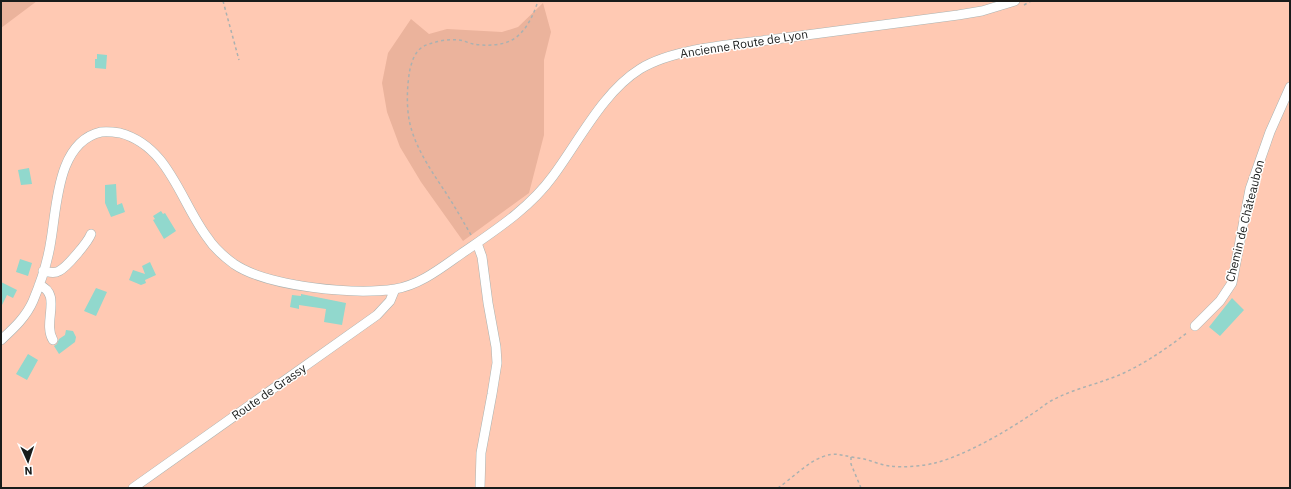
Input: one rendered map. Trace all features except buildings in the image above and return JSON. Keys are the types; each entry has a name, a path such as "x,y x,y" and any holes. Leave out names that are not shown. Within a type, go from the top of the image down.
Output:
{"street":[{"name":"Ancienne Route de Lyon","path":"1,340 28,312 33,301 48,258 59,188 65,168 75,150 83,141 101,132 112,131 126,135 142,142 154,153 166,168 204,234 215,248 237,266 257,275 279,281 308,286 354,291 395,289 411,285 428,276 477,243 523,209 551,180 613,90 650,63 674,55 714,47 958,15 982,11 1015,1"},
{"name":"Chemin de Châteaubon","path":"1195,326 1220,301 1232,283 1254,176 1270,132 1290,88"},
{"path":"43,271 54,272 61,270 84,246 92,234"},
{"path":"477,243 482,258 497,362 481,453 480,488"},
{"path":"38,285 48,290 50,297 51,306 49,328 53,340"},
{"name":"Route de Grassy","path":"133,488 377,315 390,301 395,293 395,289"}],"path":[{"path":"223,1 239,60"},
{"path":"477,243 430,169 410,125 408,110 408,79 411,64 416,51 427,45 439,42 459,40 472,44 485,45 498,44 512,40 526,28 534,14 538,1"},
{"path":"778,488 814,461 832,454 862,458 890,466 934,464 983,442 1031,415 1050,402 1070,392 1116,376 1148,360 1165,350 1195,326"},
{"path":"850,457 851,464 861,488"}],"shaded area":[{"path":"1,1 1290,1 1290,488 1,488"},
{"path":"1,1 37,1 1,28"},
{"path":"543,3 551,32 544,60 544,135 529,193 463,241 421,182 400,147 387,112 382,83 388,53 411,19 429,34 447,29 502,32 518,27"}]}
